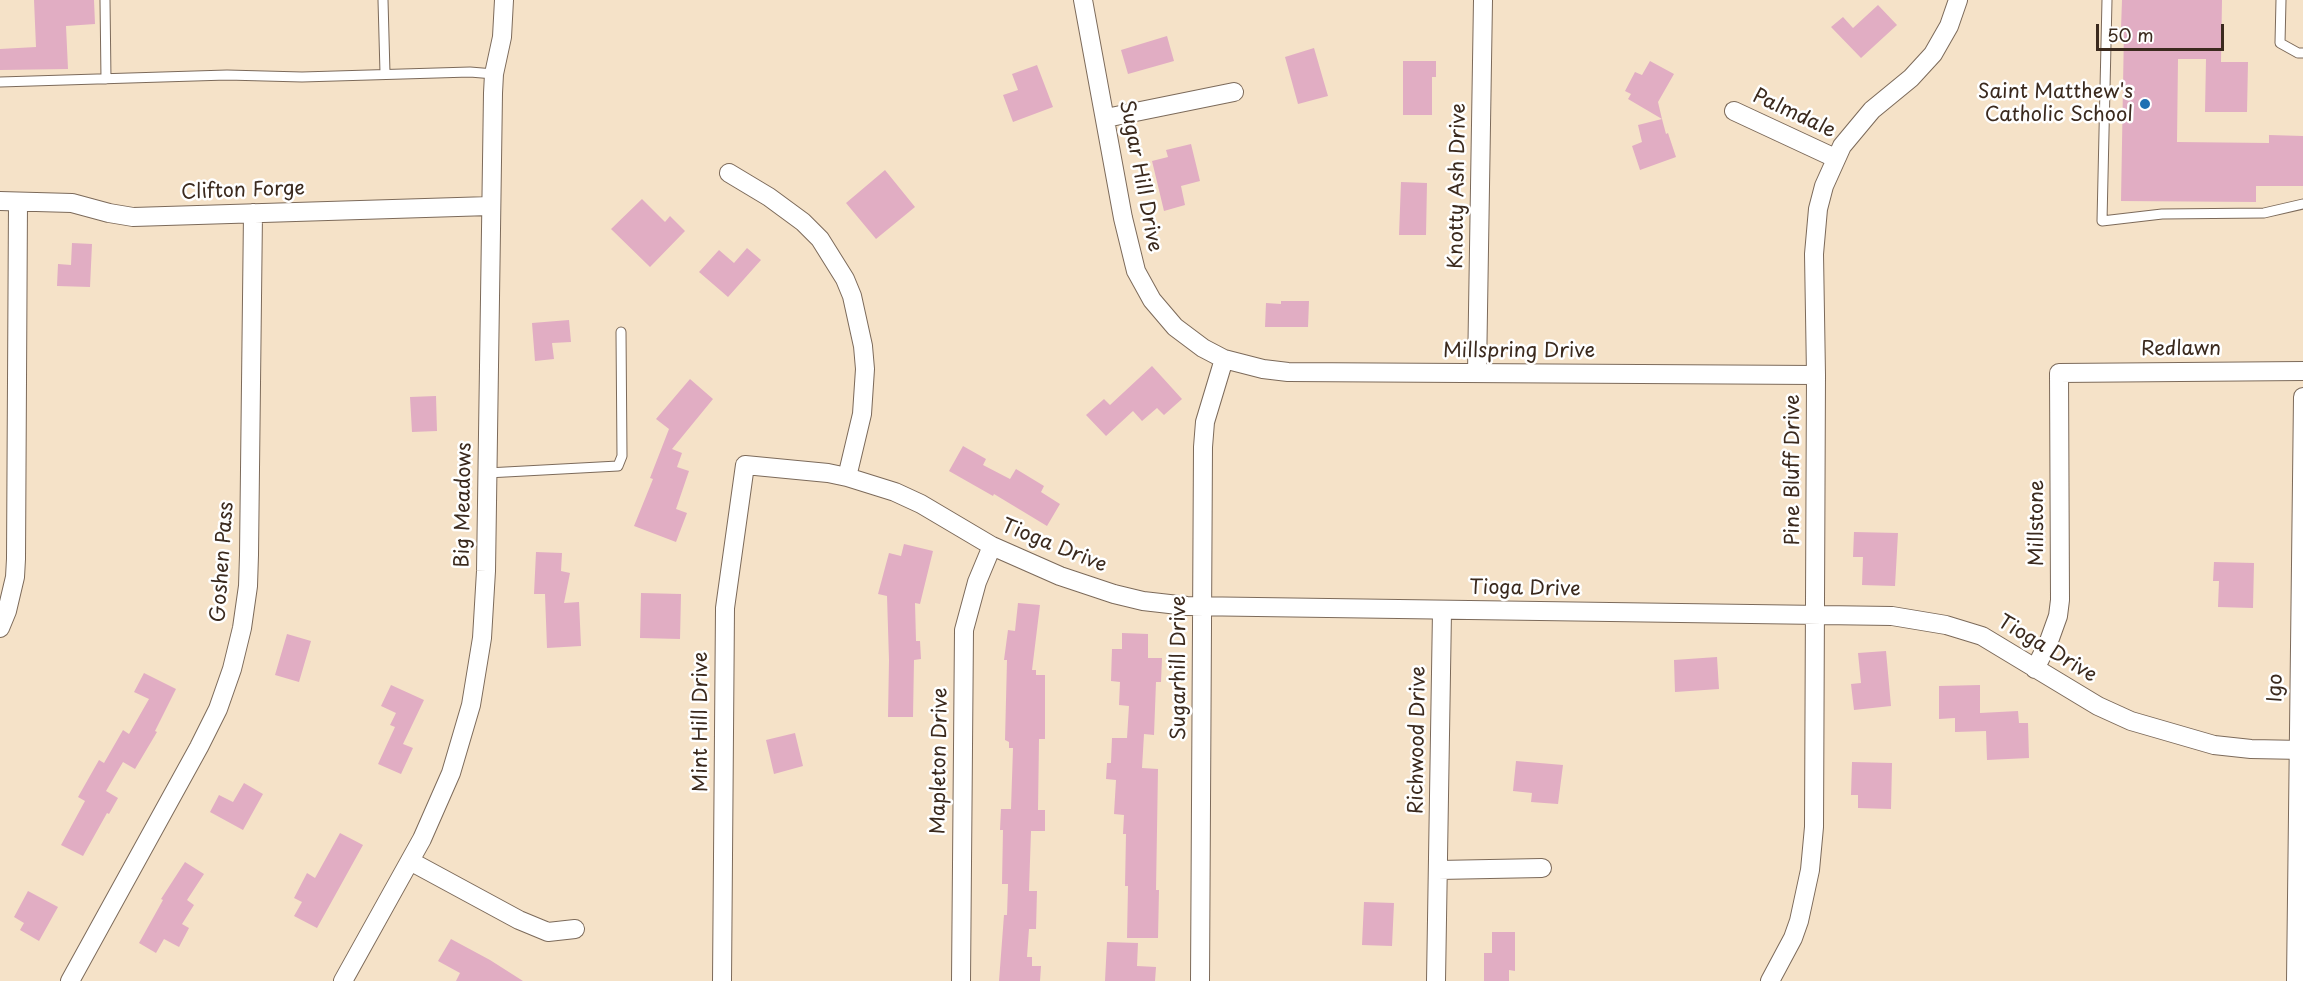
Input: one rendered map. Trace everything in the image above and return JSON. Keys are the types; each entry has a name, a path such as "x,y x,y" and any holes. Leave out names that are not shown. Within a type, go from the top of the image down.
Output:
{"street":[{"name":"Big Meadows","path":"343,981 422,839 451,773 471,705 482,638 486,571 490,206 494,74 502,37 504,0"},
{"name":"Sugar Hill Drive","path":"1083,0 1131,254 1143,285 1175,327 1203,348 1224,359"},
{"name":"Knotty Ash Drive","path":"1477,373 1483,0"},
{"name":"Pine Bluff Drive","path":"1770,981 1799,921 1810,870 1814,827 1816,375 1814,254 1818,209 1835,159 1842,146 1872,110 1911,78 1933,54 1949,26 1958,0"},
{"path":"1106,118 1234,92"},
{"name":"Palmdale","path":"1734,111 1835,159"},
{"path":"729,173 768,196 802,222 820,240 845,279 852,296 863,346 865,369 862,414 847,477"},
{"path":"0,628 10,600 16,559 9,201"},
{"name":"Clifton Forge","path":"9,201 72,202 108,213 133,217 490,206"},
{"name":"Goshen Pass","path":"70,981 218,709 232,669 242,628 248,586 249,555 253,213"},
{"name":"Millspring Drive","path":"1224,359 1263,369 1288,372 1816,375"},
{"name":"Sugarhill Drive","path":"1200,981 1205,422 1224,359"},
{"name":"Redlawn","path":"2059,373 2303,371"},
{"name":"Millstone","path":"2035,669 2049,641 2058,616 2060,600 2059,373"},
{"name":"Igo","path":"2296,981 2303,397"},
{"name":"Tioga Drive","path":"745,465 847,477 895,492 921,504 992,546 1060,576 1143,601 1202,606 1892,616 1947,625 1982,636 2098,706 2131,722 2214,745 2300,750"},
{"name":"Mint Hill Drive","path":"722,981 725,608 745,465"},
{"name":"Mapleton Drive","path":"961,981 964,630 976,582 992,546"},
{"name":"Richwood Drive","path":"1436,981 1442,610"},
{"path":"410,861 538,928 548,932 575,929"},
{"path":"1438,870 1542,868"}],"lane":[{"path":"105,0 106,79"},
{"path":"383,0 385,74"},
{"path":"2108,0 2102,221 2162,214 2264,213 2303,204"},
{"path":"2281,0 2280,43 2298,53 2303,53"},
{"path":"0,82 470,72 494,74"},
{"path":"487,473 618,466 622,456 621,332"}],"building":[{"path":"34,0 94,0 95,24 66,26 68,69 0,70 0,49 36,47"},
{"path":"2122,0 2222,0 2221,62 2248,62 2247,112 2205,112 2206,59 2178,59 2177,142 2269,143 2269,135 2303,136 2303,186 2256,186 2256,202 2121,201 2124,29 2121,29"},
{"path":"1878,5 1897,25 1861,58 1831,27 1843,17 1853,28"},
{"path":"1167,36 1174,61 1128,74 1121,50"},
{"path":"1314,48 1328,96 1298,104 1285,57"},
{"path":"1403,61 1436,61 1436,77 1432,77 1432,115 1403,115"},
{"path":"1650,61 1674,74 1658,102 1662,119 1628,99 1631,94 1625,91 1635,72 1642,75"},
{"path":"1037,65 1053,107 1013,122 1003,95 1018,90 1012,74"},
{"path":"1662,119 1676,157 1640,170 1632,146 1642,142 1638,125"},
{"path":"1191,144 1200,181 1181,186 1185,205 1164,211 1152,161 1168,157 1166,150"},
{"path":"885,170 915,207 876,239 846,203"},
{"path":"1401,182 1427,183 1426,235 1399,235"},
{"path":"642,199 665,222 670,216 685,231 650,267 611,229"},
{"path":"72,243 92,244 90,287 57,286 58,264 71,265"},
{"path":"747,248 761,260 728,297 699,272 719,250 734,263"},
{"path":"1281,301 1309,301 1308,327 1265,327 1266,303 1281,304"},
{"path":"569,320 571,342 552,343 554,359 535,361 532,323"},
{"path":"1152,366 1182,399 1164,415 1157,408 1142,421 1133,411 1106,436 1086,415 1104,399 1110,405"},
{"path":"690,379 713,399 672,449 682,453 677,467 689,471 676,509 687,513 676,542 634,526 653,479 650,478 669,429 656,419"},
{"path":"436,396 437,431 412,432 410,397"},
{"path":"963,446 986,459 983,465 1010,479 1016,469 1044,486 1041,492 1060,504 1047,526 994,494 993,496 949,471"},
{"path":"1854,532 1898,533 1895,586 1862,585 1863,557 1853,557"},
{"path":"904,544 933,551 920,604 915,603 916,641 920,641 921,659 914,660 913,717 888,717 887,596 878,594 889,553 901,556"},
{"path":"536,552 562,553 561,571 570,573 564,603 579,602 581,646 547,648 545,594 534,594"},
{"path":"2214,562 2254,563 2253,608 2218,607 2219,581 2213,581"},
{"path":"641,593 681,594 680,639 640,638"},
{"path":"1018,603 1040,605 1032,670 1036,670 1036,675 1045,675 1045,739 1039,739 1038,810 1045,810 1045,831 1031,831 1029,891 1037,891 1036,929 1029,929 1027,957 1032,957 1032,966 1041,966 1040,981 999,981 1004,915 1007,915 1008,884 1002,884 1001,809 1011,809 1013,748 1009,748 1009,742 1005,740 1007,660 1004,660 1008,630 1015,631"},
{"path":"1122,633 1148,634 1148,658 1162,658 1161,682 1156,682 1154,735 1144,734 1142,768 1158,769 1156,890 1159,890 1158,938 1127,938 1128,886 1125,886 1124,815 1114,814 1116,780 1106,779 1107,763 1111,763 1112,738 1127,738 1129,706 1119,705 1120,682 1111,681 1112,649 1122,649"},
{"path":"287,634 311,641 299,682 275,675"},
{"path":"1886,651 1891,706 1854,710 1851,684 1861,683 1858,653"},
{"path":"1717,657 1719,689 1675,692 1674,660"},
{"path":"144,673 176,689 155,731 157,732 135,769 123,762 106,791 118,798 83,856 61,845 85,801 78,797 99,760 104,763 123,730 129,734 149,699 134,692"},
{"path":"391,685 424,700 403,744 413,748 401,774 378,764 395,727 390,725 396,713 381,706"},
{"path":"1980,685 1980,713 2018,711 2019,723 2028,723 2029,758 1987,760 1986,731 1955,732 1955,718 1939,719 1939,686"},
{"path":"795,733 803,766 774,774 766,740"},
{"path":"1516,761 1563,765 1558,804 1531,802 1532,793 1513,791"},
{"path":"1852,762 1892,763 1891,809 1858,808 1858,795 1851,795"},
{"path":"244,783 263,794 243,830 210,812 219,795 233,802"},
{"path":"340,833 363,845 317,928 294,916 302,902 294,898 307,873 315,878"},
{"path":"185,862 204,874 187,900 194,905 182,924 189,928 179,947 164,939 156,953 139,943 163,900 161,899"},
{"path":"28,891 58,907 39,941 20,930 24,923 14,917"},
{"path":"1364,902 1394,903 1392,946 1362,945"},
{"path":"1492,932 1515,932 1515,971 1509,970 1509,981 1484,981 1484,953 1492,953"},
{"path":"451,939 523,981 456,981 460,973 438,961"},
{"path":"1107,942 1138,943 1137,966 1156,967 1155,981 1105,981"}],"place":[{"name":"Saint Matthew's Catholic School","path":"2145,104"}]}
